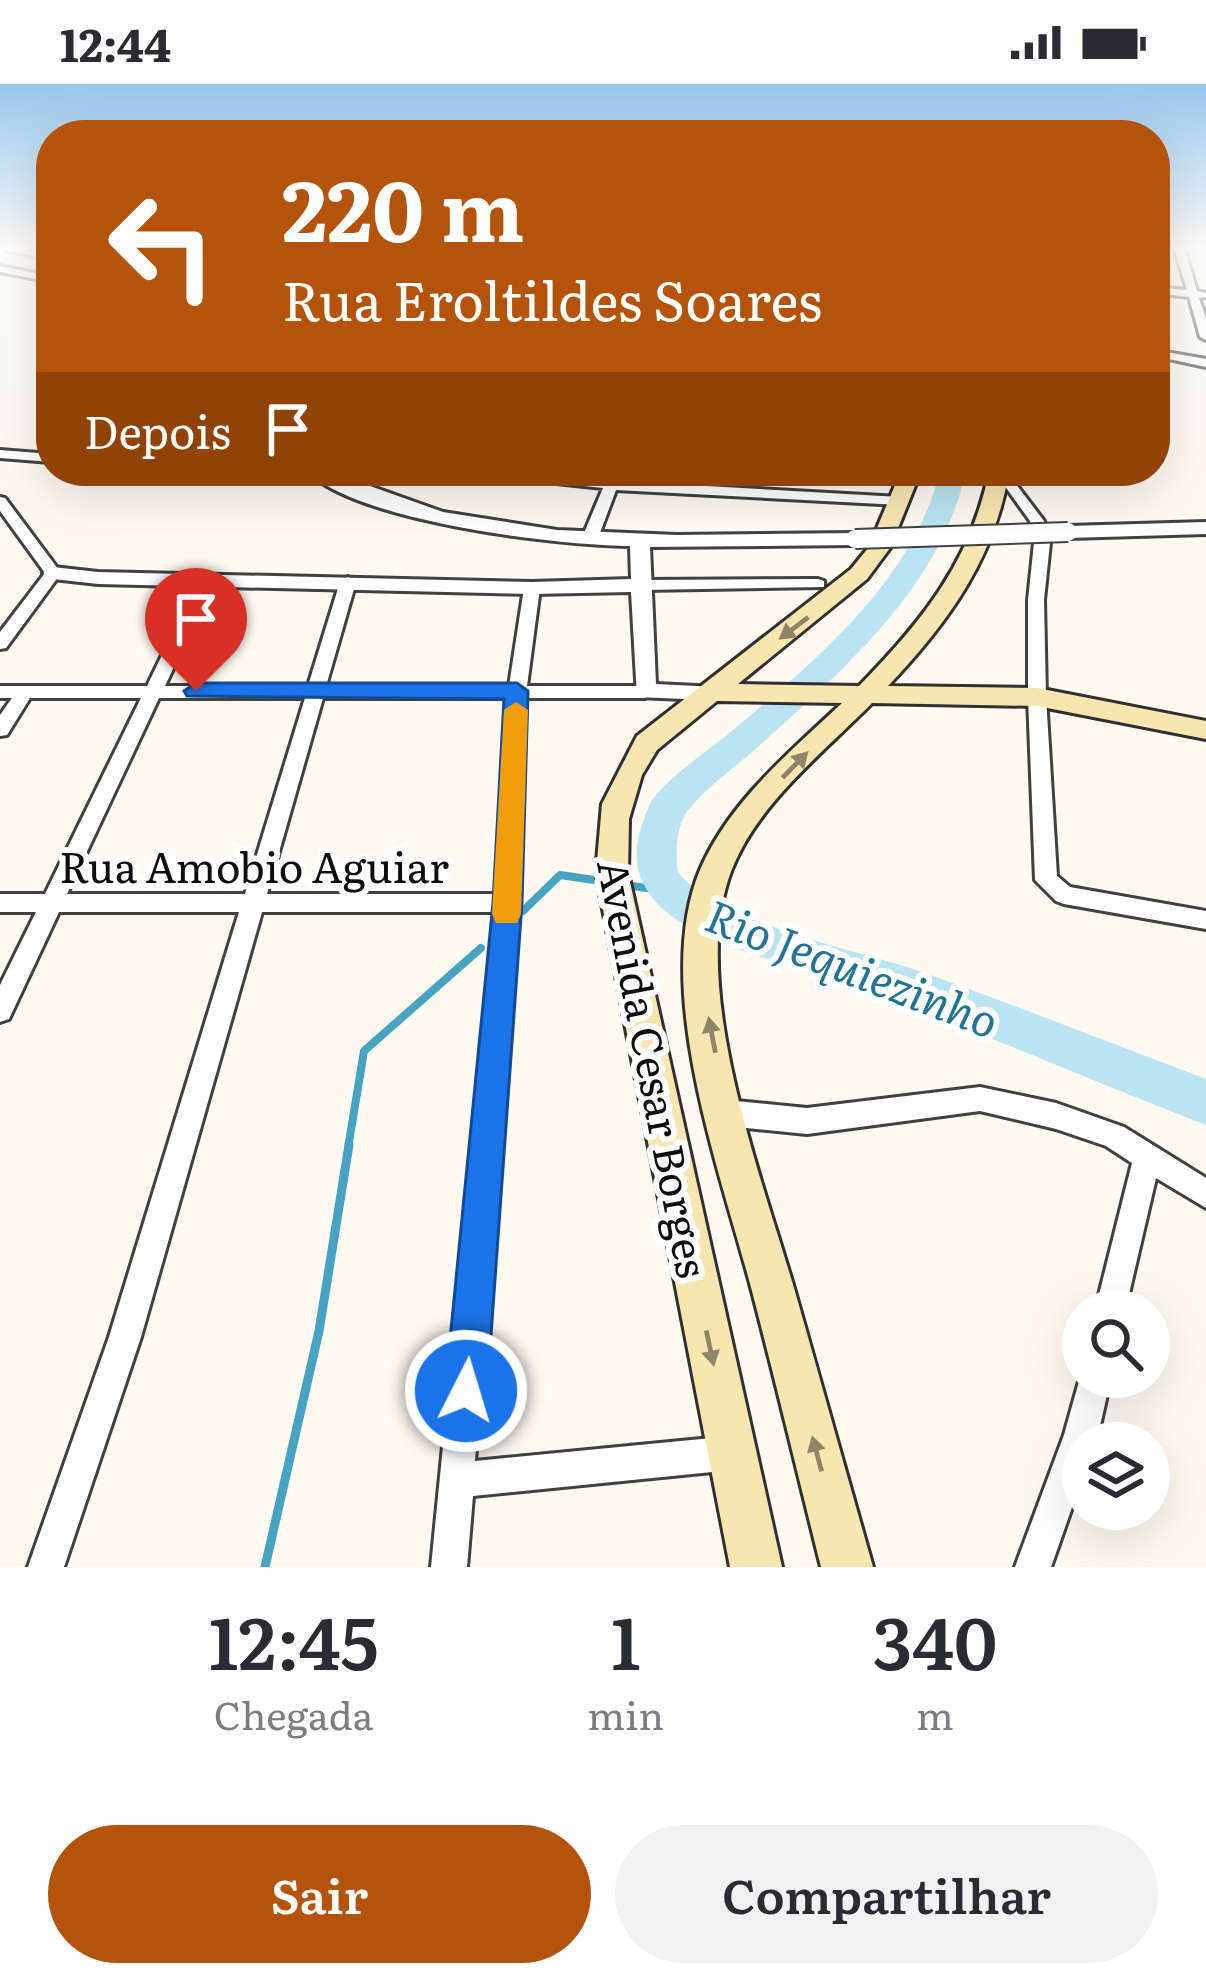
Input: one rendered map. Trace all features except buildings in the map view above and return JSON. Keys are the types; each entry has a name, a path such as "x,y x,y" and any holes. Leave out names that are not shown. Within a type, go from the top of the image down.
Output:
{"main road":[{"name":"Avenida Cesar Borges","path":"756,1567 611,856 610,822 623,778 647,743 859,574 879,548 906,486"},
{"name":"Avenida Cesar Borges","path":"847,1567 726,1113 700,976 703,920 722,856 756,806 868,692 980,551 993,519 997,486"},
{"path":"708,692 1037,697 1206,730"}],"street":[{"path":"1170,355 1206,363"},
{"path":"0,454 36,457"},
{"path":"352,486 420,514 498,530 590,538 855,538 1206,528"},
{"path":"590,538 606,486"},
{"path":"1010,486 1037,521 1042,543 1036,600 1037,697 1046,880 1064,895 1206,920"},
{"path":"0,501 53,573"},
{"path":"640,540 645,692"},
{"path":"53,573 532,588 818,584"},
{"path":"0,644 53,573"},
{"path":"0,1011 206,581"},
{"path":"46,1567 125,1337 348,582"},
{"path":"449,1567 508,903 517,691 532,588"},
{"path":"0,692 708,692"},
{"path":"0,730 25,692"},
{"name":"Rua Amobio Aguiar","path":"0,903 508,903"},
{"path":"726,1113 807,1121 980,1099 1114,1136 1206,1194"},
{"path":"1115,1290 1147,1157"},
{"path":"1033,1567 1090,1398"},
{"path":"458,1480 732,1454"}],"waterway":[{"name":"Rio Jequiezinho","path":"949,486 943,513 918,559 882,605 792,697 669,805 656,849 657,872 669,891 688,906 737,931 872,973 1206,1102"},
{"path":"523,911 560,875 601,881"},
{"path":"625,885 668,891"},
{"path":"348,1148 364,1051 481,948"},
{"path":"265,1567 319,1331 349,1145"}],"slow traffic":[{"path":"507,914 516,710"}],"route":[{"path":"196,691 517,691 508,903 466,1391"}]}
